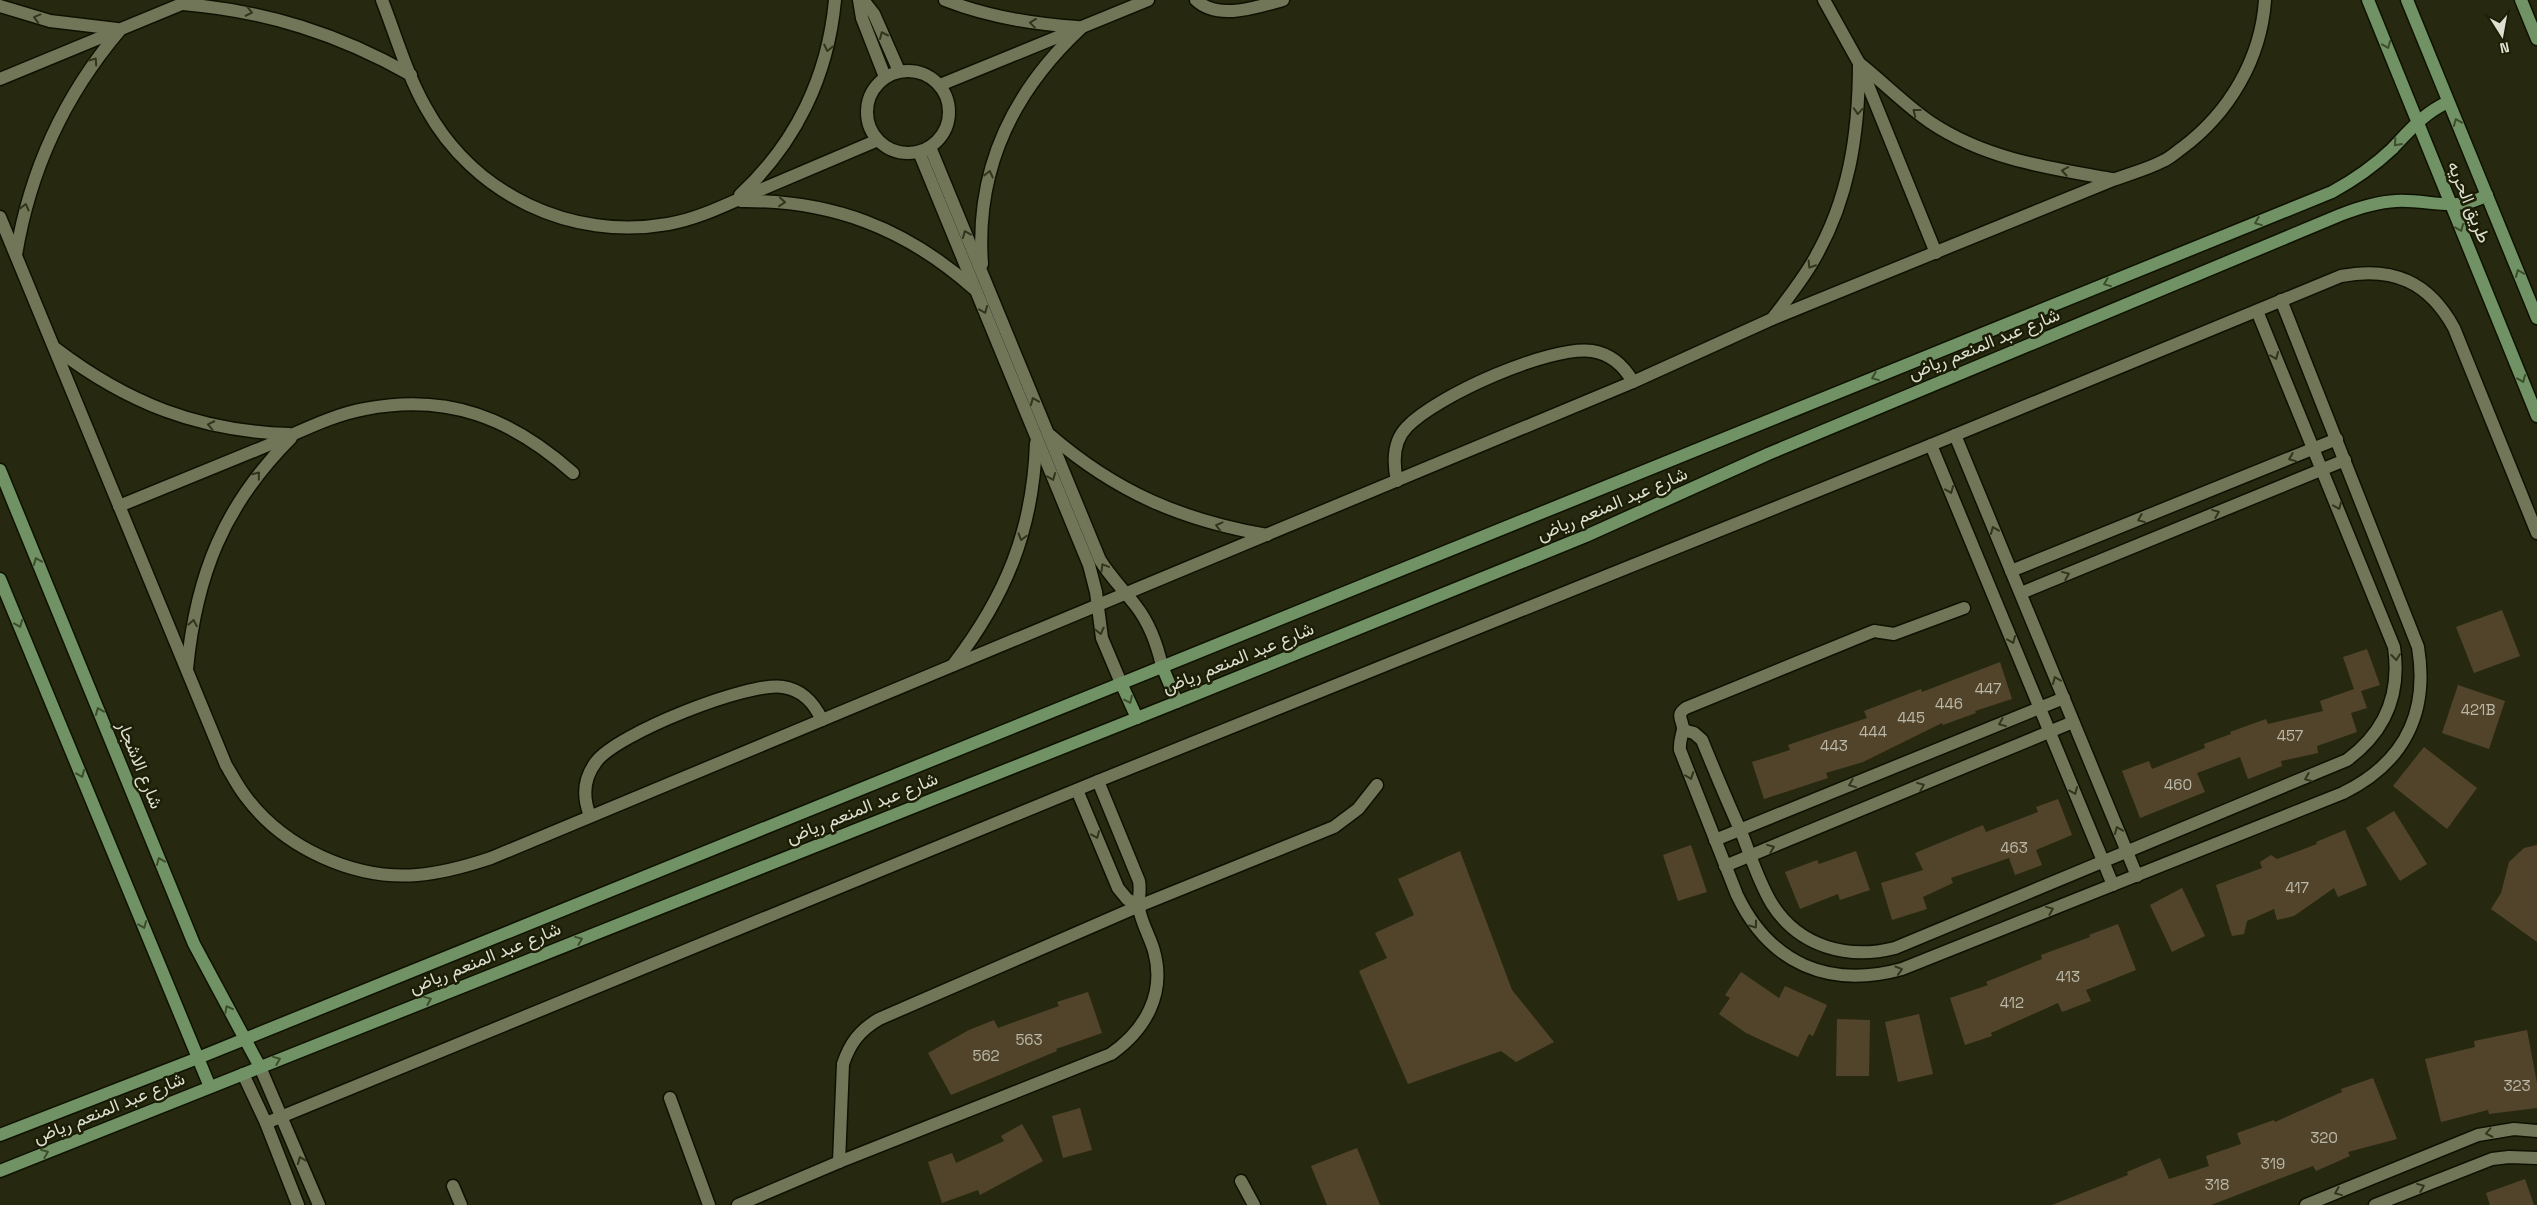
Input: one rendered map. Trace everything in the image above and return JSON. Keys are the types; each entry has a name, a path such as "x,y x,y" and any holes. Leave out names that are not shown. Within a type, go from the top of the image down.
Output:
{"street":[{"path":"382,0 425,108 445,138 469,166 497,188 529,207 563,219 589,225 635,228 669,224 694,218 878,140"},
{"path":"733,202 758,178 780,152 799,122 814,92 826,59 835,0"},
{"path":"859,0 862,18 885,77"},
{"path":"863,0 874,14 899,71"},
{"path":"946,0 991,15 1021,22 1082,27"},
{"path":"940,85 1148,0"},
{"path":"1196,0 1207,8 1228,11 1283,0"},
{"path":"1824,0 1860,63 1936,252"},
{"path":"0,217 226,765 246,798 273,826 304,848 339,864 377,873 416,875 454,870 491,858 1633,382 1772,319 2164,161 2201,134 2230,100 2252,60 2264,16 2265,0"},
{"name":"طريق الحريه","path":"2368,0 2537,416"},
{"name":"طريق الحريه","path":"2407,0 2537,318"},
{"path":"2521,0 2537,39"},
{"path":"0,78 187,1 243,10 313,29 355,45 411,75"},
{"path":"0,6 50,22 120,30"},
{"path":"982,275 980,239 983,204 990,168 1002,135 1018,103 1036,75 1082,27"},
{"path":"16,255 29,193 51,134 82,80 120,30"},
{"path":"1860,63 1930,122 1982,150 2040,166 2113,180"},
{"path":"1772,319 1812,264 1837,212 1853,155 1857,127 1860,63"},
{"path":"899,71 922,72 940,85 950,107 946,130 924,150 910,154 892,151 878,140 871,131 867,107 876,85 885,77 899,71"},
{"name":"شارع عبد المنعم رياض","path":"0,1135 198,1058 2332,192 2372,167 2418,120 2448,102"},
{"path":"924,150 982,275 1010,357 1042,435 1089,565 1102,638 1137,718"},
{"path":"924,150 976,291 1010,357"},
{"name":"شارع عبد المنعم رياض","path":"0,1171 1177,702 1586,536 1768,454 2340,215 2366,206 2394,201 2432,202 2451,206 2464,206 2486,195"},
{"path":"733,202 767,201 800,204 832,210 864,220 895,233 924,250 976,291"},
{"path":"266,1123 1098,781 1931,445 2342,276 2380,273 2399,277 2416,285 2432,297 2445,311 2454,328 2537,533"},
{"path":"1964,608 1894,634 1874,631 1686,708 1679,715 1683,730 1680,750 1725,866 1747,915 1760,933 1776,949 1794,961 1836,976 1859,977 1881,975 1902,970 2361,784 2391,758 2412,725 2422,686 2418,647 2281,300"},
{"path":"1683,730 1694,732 1702,740 1750,856 1772,903 1795,930 1825,947 1860,954 1895,948 2330,769 2362,749 2385,719 2396,684 2394,647 2257,311"},
{"path":"53,346 107,384 166,412 229,429 294,434"},
{"path":"1397,481 1394,457 1398,440 1407,426 1446,400 1506,371 1542,359 1579,351 1592,351 1617,361 1627,370 1633,382"},
{"path":"119,506 328,420 364,409 402,404 440,406 477,414 512,428 544,448 573,473"},
{"path":"187,671 196,604 217,542 250,484 294,434"},
{"path":"1042,435 1100,560 1141,613 1153,634 1162,666 1177,702"},
{"path":"1042,435 1103,476 1141,498 1198,520 1267,535"},
{"path":"953,665 993,607 1021,542 1042,435"},
{"path":"1955,435 2137,876"},
{"path":"2012,571 2337,439"},
{"path":"1931,445 2112,885"},
{"path":"2020,593 2345,460"},
{"name":"شارع الاشجار","path":"0,470 194,944 260,1067"},
{"path":"0,579 210,1087"},
{"path":"590,816 585,794 586,782 597,760 645,730 696,706 732,695 769,687 782,687 795,690 807,698 816,708 822,720"},
{"path":"1715,840 2064,698"},
{"path":"1725,866 2073,722"},
{"path":"738,1205 839,1162 1111,1054 1137,1032 1146,1018 1157,986 1154,952 1138,906 1141,894 1139,881 1098,781"},
{"path":"839,1162 842,1064 848,1050 866,1027 879,1019 1138,906 1334,827 1358,810 1377,784"},
{"path":"1078,790 1118,888 1127,899 1138,906"},
{"path":"260,1067 283,1116 319,1205"},
{"path":"244,1074 266,1123 298,1205"},
{"path":"670,1098 709,1205"},
{"path":"2306,1205 2478,1135 2514,1129 2537,1131"},
{"path":"2376,1205 2492,1159 2509,1156 2537,1158"},
{"path":"1241,1181 1254,1205"},
{"path":"454,1186 461,1205"}],"building":[{"path":"2502,610 2520,656 2474,673 2456,627"},
{"path":"2367,649 2380,685 2361,691 2367,708 2351,713 2357,732 2317,746 2318,753 2281,761 2282,766 2248,779 2240,757 2197,773 2205,792 2140,818 2122,771 2149,761 2152,769 2205,748 2204,744 2231,734 2230,732 2266,719 2268,724 2323,711 2320,701 2354,689 2343,657"},
{"path":"2000,662 2012,699 1975,711 1976,713 1943,725 1942,723 1863,762 1826,773 1828,778 1764,799 1752,762 1790,750 1788,745 1867,718 1864,711 1921,689 1922,692"},
{"path":"2458,685 2505,701 2489,749 2442,733"},
{"path":"2424,747 2477,788 2447,829 2393,786"},
{"path":"2058,799 2072,835 2036,850 2042,865 2015,875 2009,858 1951,878 1953,883 1923,897 1927,909 1892,920 1881,883 1923,870 1915,853 1983,825 1986,832 2038,812 2036,807"},
{"path":"2394,811 2427,864 2400,881 2366,828"},
{"path":"2345,830 2367,885 2338,897 2334,888 2294,916 2277,920 2274,909 2247,921 2244,934 2232,936 2216,885 2262,868 2260,862 2271,855 2277,859 2317,844 2316,842"},
{"path":"1691,845 1707,892 1678,901 1663,855"},
{"path":"2537,845 2537,942 2491,909 2501,893 2509,862 2524,848"},
{"path":"1460,851 1512,990 1554,1042 1516,1062 1501,1051 1408,1084 1359,971 1387,958 1375,933 1414,915 1398,879"},
{"path":"1856,851 1870,890 1840,900 1838,894 1800,909 1785,872 1817,860 1819,864"},
{"path":"2182,888 2205,936 2172,952 2150,905"},
{"path":"2118,924 2136,970 2086,990 2091,1001 2062,1012 2058,1003 1991,1033 1992,1036 1965,1045 1950,998 1988,985 1986,982 2042,959 2041,955 2090,937 2089,935"},
{"path":"1741,972 1779,998 1785,986 1827,1005 1813,1036 1809,1034 1798,1057 1746,1033 1719,1014 1730,998 1725,995"},
{"path":"1088,992 1102,1033 1056,1049 1057,1051 951,1095 928,1053 969,1030 994,1020 998,1028 1059,1006 1057,1002"},
{"path":"1919,1014 1933,1074 1898,1082 1885,1022"},
{"path":"1837,1019 1870,1020 1869,1076 1836,1076"},
{"path":"2527,1030 2537,1083 2537,1108 2489,1114 2488,1110 2441,1122 2425,1059 2475,1047 2474,1041"},
{"path":"2373,1078 2397,1139 2348,1152 2350,1156 2316,1171 2313,1166 2211,1205 2052,1205 2128,1175 2127,1172 2160,1158 2169,1179 2209,1166 2206,1156 2241,1144 2237,1133 2274,1120 2275,1122 2342,1092 2341,1089"},
{"path":"1080,1108 1092,1150 1063,1158 1052,1116"},
{"path":"1022,1124 1043,1161 980,1195 978,1190 942,1203 928,1162 952,1153 956,1163 1004,1141 1001,1136"},
{"path":"1357,1148 1380,1205 1327,1205 1311,1166"},
{"path":"2525,1179 2534,1205 2490,1205 2486,1193"}]}
